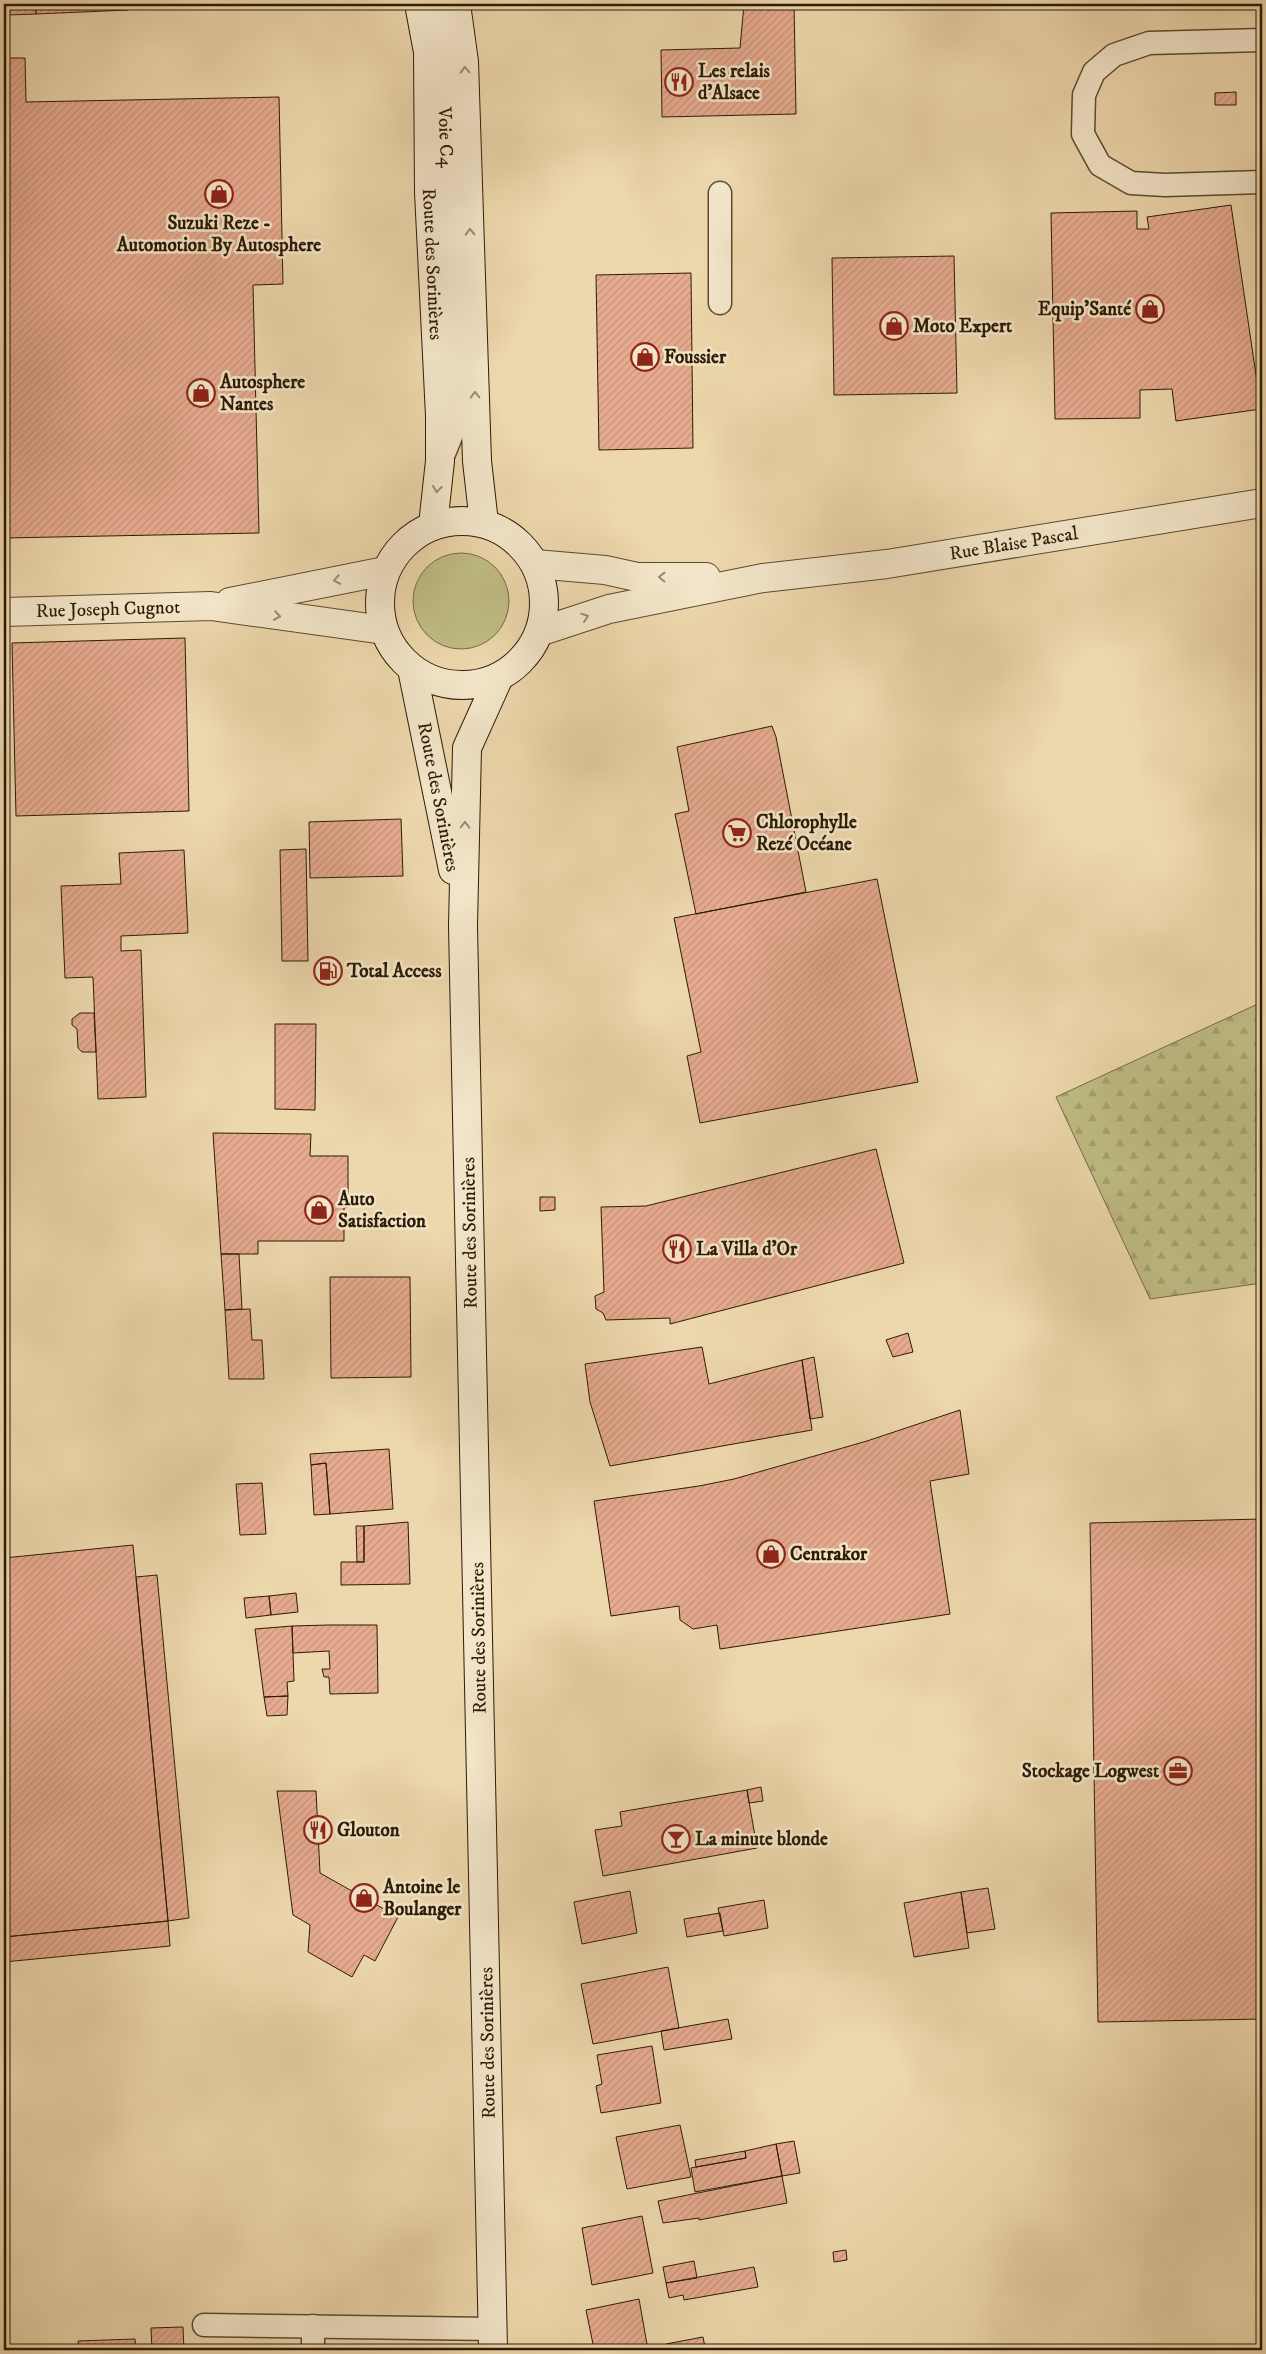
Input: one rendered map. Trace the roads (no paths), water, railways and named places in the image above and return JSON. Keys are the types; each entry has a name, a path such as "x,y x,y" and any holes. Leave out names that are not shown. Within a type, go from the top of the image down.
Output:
{"main road":[{"name":"Route des Sorinières","path":"418,4 428,52 429,192 439,371 440,462 433,525"},
{"name":"Route des Sorinières","path":"456,4 464,62 477,461 484,523"},
{"name":"Rue Blaise Pascal","path":"539,632 609,609 763,578 888,564 1262,503"},
{"name":"Route des Sorinières","path":"459,520 484,523 505,532 522,546 535,564 543,586 544,610 539,632 530,651 516,665 499,677 478,684 455,685 432,680 412,669 395,652 384,630 379,610 380,590 385,571 398,550 416,534 433,525 459,520"},
{"name":"Rue Blaise Pascal","path":"535,564 605,570 638,577 763,578"},
{"name":"Rue Joseph Cugnot","path":"211,606 385,571"},
{"name":"Rue Joseph Cugnot","path":"4,612 211,606 384,630"},
{"name":"Route des Sorinières","path":"412,669 463,926"},
{"name":"Route des Sorinières","path":"493,2340 463,926 467,748 499,677"}],"lane":[{"name":"Voie C4","path":"434,4 442,45 457,422 477,461"},
{"path":"1262,40 1149,43 1114,55 1094,72 1084,95 1083,134 1100,165 1132,183 1165,185 1262,182"},
{"path":"720,193 720,303"},
{"name":"Voie C4","path":"440,462 457,422"},
{"path":"204,2325 313,2326 493,2340"},
{"path":"313,2326 313,2350"}],"place":[{"name":"Les relais d'Alsace","path":"679,82"},
{"name":"Suzuki Reze - Automotion By Autosphere","path":"219,194"},
{"name":"Equip'Santé","path":"1150,309"},
{"name":"Moto Expert","path":"894,326"},
{"name":"Foussier","path":"645,357"},
{"name":"Autosphere Nantes","path":"201,393"},
{"name":"Chlorophylle Rezé Océane","path":"737,833"},
{"name":"Total Access","path":"328,971"},
{"name":"Auto Satisfaction","path":"319,1210"},
{"name":"La Villa d'Or","path":"677,1249"},
{"name":"Centrakor","path":"771,1554"},
{"name":"Stockage Logwest","path":"1178,1771"},
{"name":"Glouton","path":"318,1830"},
{"name":"La minute blonde","path":"676,1839"},
{"name":"Antoine le Boulanger","path":"364,1898"}]}
